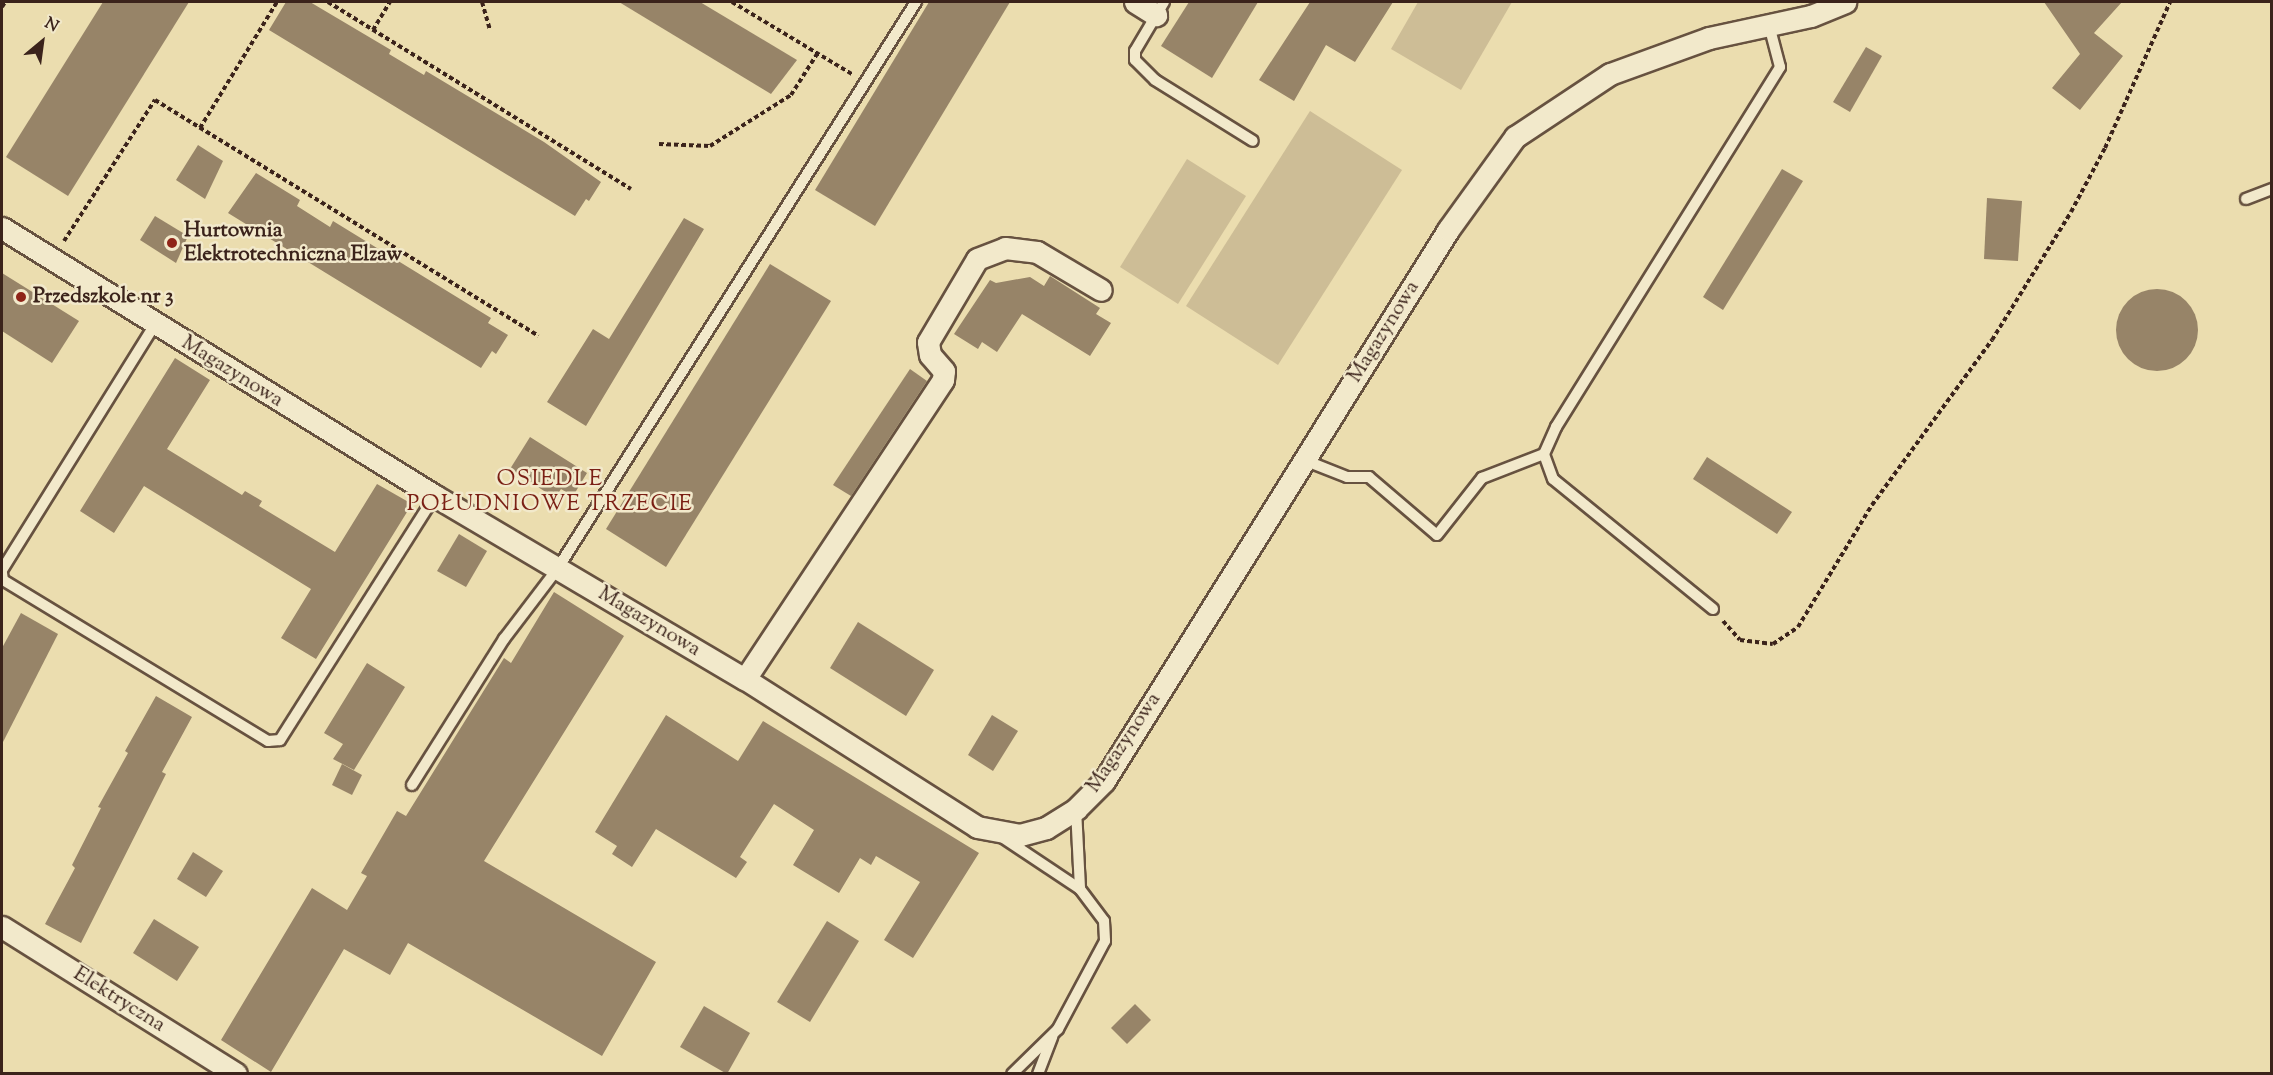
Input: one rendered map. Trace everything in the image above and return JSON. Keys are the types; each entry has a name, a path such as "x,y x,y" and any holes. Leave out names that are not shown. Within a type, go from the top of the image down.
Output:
{"street":[{"path":"1135,2 1160,8"},
{"name":"Magazynowa","path":"2,228 435,496 745,679 977,827 994,832 1020,835 1046,828 1076,809 1104,781 1448,230 1515,137 1610,74 1709,38 1811,16 1845,2"},
{"path":"745,679 943,380 944,371 930,355 928,342 977,259 1005,248 1037,252 1101,290"},
{"name":"Elektryczna","path":"2,927 236,1074"}],"lane":[{"path":"412,785 504,639 558,568 916,2"},
{"path":"1160,8 1135,51 1143,70 1253,141"},
{"path":"1713,609 1553,479 1544,454 1556,427 1780,67 1769,25"},
{"path":"2246,199 2271,189"},
{"path":"155,324 2,572 3,580 268,741 280,740 435,496"},
{"path":"1304,460 1347,477 1369,477 1437,535 1482,478 1544,454"},
{"path":"1076,809 1080,889"},
{"path":"994,832 1080,889 1104,921 1106,940 1053,1035 1038,1074"},
{"path":"1012,1074 1053,1035"}],"path":[{"path":"2,7 5,2"},
{"path":"201,128 277,2"},
{"path":"327,2 631,189"},
{"path":"373,30 390,2"},
{"path":"482,2 490,30"},
{"path":"732,2 866,82"},
{"path":"1713,609 1740,640 1773,644 1798,627 1872,505 1992,340 2071,212 2105,148 2169,2"},
{"path":"659,144 710,146 791,95 817,54"},
{"path":"53,260 155,100 538,336"}],"shaded area":[{"path":"1418,2 1512,2 1461,90 1391,49"},
{"path":"1310,111 1402,170 1278,365 1186,306"},
{"path":"1187,159 1246,196 1178,304 1120,267"}],"building":[{"path":"103,2 189,2 68,196 6,157"},
{"path":"286,2 310,2 391,50 389,54 424,75 426,71 544,142 601,182 589,201 586,199 575,216 269,30"},
{"path":"619,2 700,2 797,60 771,94"},
{"path":"929,2 1010,2 875,226 815,190"},
{"path":"1189,2 1258,2 1212,78 1161,46"},
{"path":"1310,2 1393,2 1355,62 1326,45 1294,101 1259,80"},
{"path":"2044,2 2122,2 2094,33 2123,56 2080,110 2052,88 2080,54"},
{"path":"1866,47 1882,56 1850,112 1833,102"},
{"path":"198,145 223,161 205,199 176,180"},
{"path":"1782,169 1803,181 1723,310 1703,297"},
{"path":"256,173 300,200 297,206 330,227 333,221 491,318 488,323 508,335 496,354 492,351 481,368 228,213"},
{"path":"1987,198 2022,201 2018,261 1984,259"},
{"name":"Hurtownia Elektrotechniczna Elzaw","path":"155,216 188,236 176,263 140,240"},
{"path":"684,218 704,229 586,426 547,402 593,329 609,339"},
{"path":"770,264 831,301 666,567 606,529"},
{"name":"Przedszkole nr 3","path":"2,273 79,321 52,363 2,331"},
{"path":"1050,276 1100,308 1096,314 1111,323 1090,356 1022,314 997,352 982,342 978,349 954,334 990,280 996,283 1030,277 1044,286"},
{"path":"2149,289 2165,289 2180,296 2191,307 2198,322 2195,346 2186,359 2165,371 2149,371 2134,364 2123,353 2116,338 2116,322 2123,307 2134,296"},
{"path":"175,358 210,380 167,449 242,495 245,491 262,501 259,506 335,552 377,484 412,504 316,659 281,638 311,589 144,486 114,533 80,511"},
{"path":"910,369 927,381 851,496 833,485"},
{"path":"530,437 587,473 573,496 561,489 555,498 510,469"},
{"path":"1707,457 1792,512 1777,534 1693,479"},
{"path":"459,534 487,551 466,587 437,571"},
{"path":"554,592 624,636 484,861 656,962 602,1056 408,943 390,975 344,949 271,1072 221,1040 312,888 347,910 367,876 361,873 397,811 406,816 504,658 511,663"},
{"path":"21,613 58,634 2,744 2,648"},
{"path":"858,622 934,670 906,716 830,668"},
{"path":"367,663 405,687 354,770 333,759 343,744 324,733"},
{"path":"156,696 192,717 162,772 166,774 81,943 45,924 75,868 72,865 101,808 98,807 128,753 125,751"},
{"path":"666,715 738,761 763,721 979,853 913,958 884,940 920,882 876,856 871,865 860,858 839,893 793,865 814,830 774,804 740,857 747,862 736,878 656,829 632,867 612,854 617,846 595,832"},
{"path":"992,715 1018,731 993,771 968,755"},
{"path":"342,764 362,775 352,795 332,785"},
{"path":"193,852 223,871 206,897 177,879"},
{"path":"154,919 199,947 177,981 133,953"},
{"path":"827,921 859,941 810,1022 777,1002"},
{"path":"1135,1004 1151,1020 1127,1044 1111,1028"},
{"path":"704,1006 750,1033 727,1074 680,1047"}],"place":[{"name":"Hurtownia Elektrotechniczna Elzaw","path":"172,243"},
{"name":"Przedszkole nr 3","path":"21,297"}],"district":[{"name":"OSIEDLE POŁUDNIOWE TRZECIE","path":"550,492"}]}
